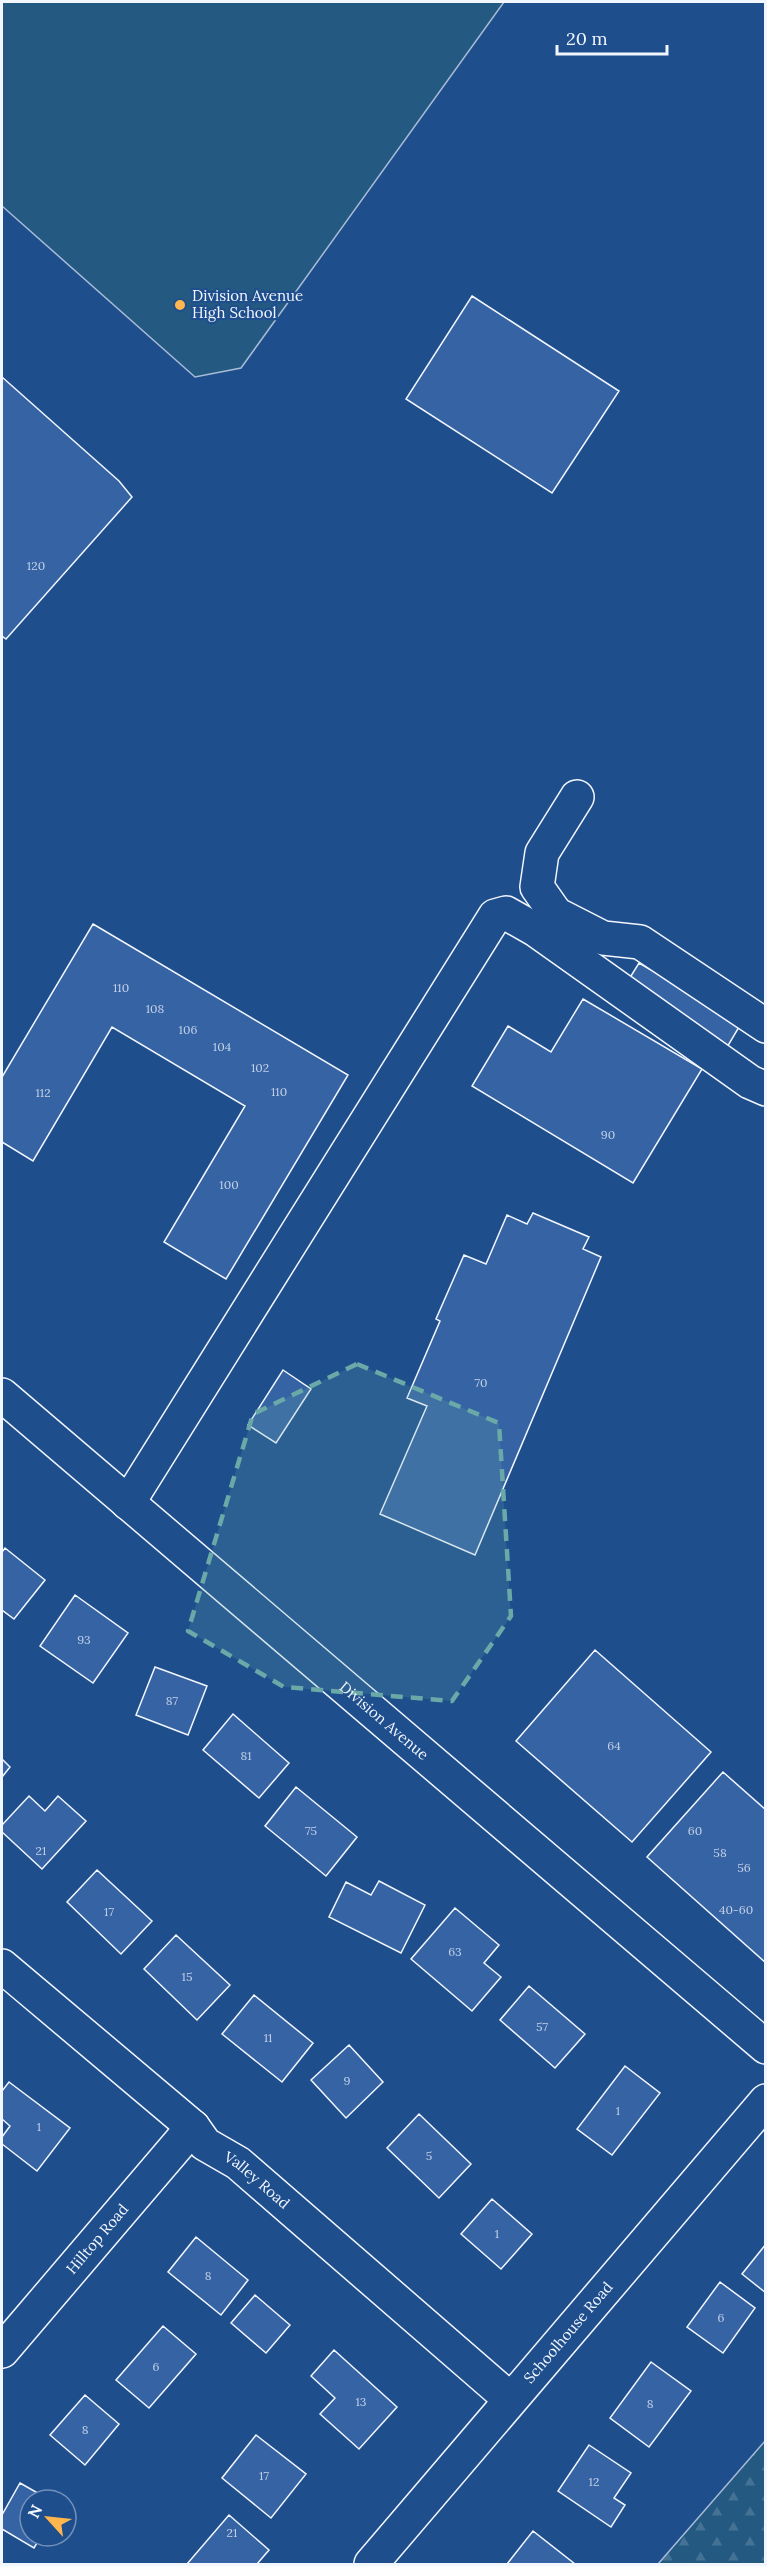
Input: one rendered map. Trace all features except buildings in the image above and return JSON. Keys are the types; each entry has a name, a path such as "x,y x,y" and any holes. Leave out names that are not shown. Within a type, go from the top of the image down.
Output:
{"street":[{"path":"577,797 542,853 537,887 556,915 603,938 640,942 765,1026"},
{"path":"128,1503 495,916 506,913 536,930 750,1082 765,1089"},
{"name":"Division Avenue","path":"2,1395 765,2047"},
{"name":"Valley Road","path":"2,1966 193,2127 205,2144 238,2163 510,2399"},
{"name":"Schoolhouse Road","path":"371,2565 765,2102"},
{"name":"Hilltop Road","path":"2,2351 193,2127"}],"highlighted area":[{"path":"357,1364 499,1423 511,1616 452,1701 284,1687 188,1631 253,1414"}],"green space":[{"path":"2,2 504,2 241,368 195,377 2,206"},
{"path":"765,2441 765,2564 658,2564"}],"place":[{"name":"Division Avenue High School","path":"180,305"}]}
